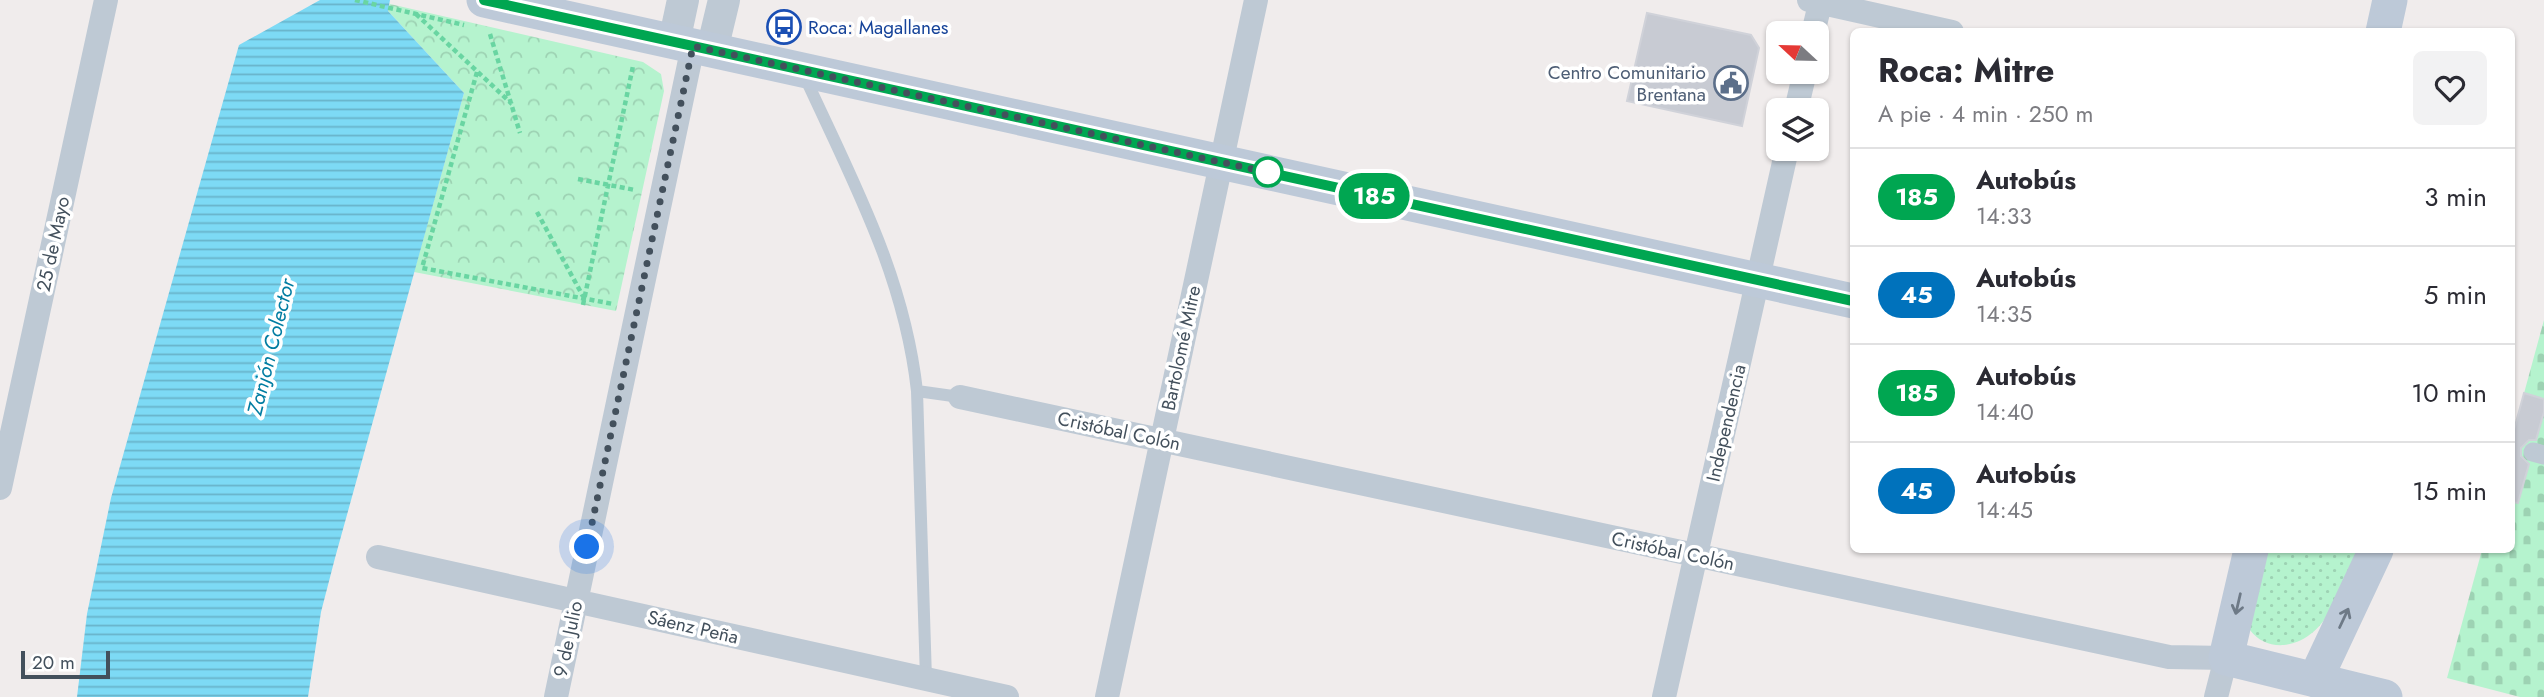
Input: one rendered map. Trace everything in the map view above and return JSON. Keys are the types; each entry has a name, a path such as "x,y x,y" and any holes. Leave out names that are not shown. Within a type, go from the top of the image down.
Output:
{"main road":[{"path":"2384,28 2390,0"},
{"path":"487,15 693,46 1850,300"},
{"path":"2225,658 2250,553"},
{"path":"2315,680 2374,553"},
{"name":"Cristóbal Colón","path":"2225,658 2385,697"}],"street":[{"name":"25 de Mayo","path":"2,473 106,0"},
{"name":"9 de Julio","path":"683,0 693,46"},
{"name":"9 de Julio","path":"556,697 693,46 724,0"},
{"name":"Bartolomé Mitre","path":"1107,697 1256,0"},
{"path":"1814,21 1816,1 1934,28"},
{"name":"Independencia","path":"1664,697 1784,161"},
{"name":"Cristóbal Colón","path":"960,397 2169,657 2225,658"},
{"name":"Sáenz Peña","path":"378,557 1007,697"},
{"path":"2216,697 2225,658"}],"lane":[{"path":"802,70 892,271 913,350 918,391 926,679"},
{"path":"918,391 960,397"}],"path":[{"path":"355,0 389,8"},
{"path":"415,14 512,104"},
{"path":"487,15 520,134"},
{"path":"584,302 634,60"},
{"path":"477,72 422,268 584,302 617,305"},
{"path":"578,179 642,191"},
{"path":"537,212 584,302"}],"green space":[{"path":"390,4 643,62 661,74 664,91 616,311 414,272 464,93 388,11"},
{"path":"2544,320 2544,697 2520,697 2447,678 2481,553 2515,553 2515,426"},
{"path":"2265,553 2357,553 2332,608 2312,633 2299,641 2274,645 2261,640 2250,630"}],"water":[{"name":"Zanjón Colector","path":"320,0 390,0 388,11 464,93 321,612 308,697 77,697 87,614 111,498 239,45"}],"building":[{"path":"1647,13 1751,35 1759,48 1742,126 1627,101"},
{"path":"2524,393 2544,399 2544,412 2536,440 2529,440 2521,448 2521,456 2529,464 2518,503 2515,503 2515,426"}],"bus line":[{"name":"185","path":"484,0 1850,300"}],"place":[{"name":"Roca: Magallanes","path":"784,27"},
{"name":"Centro Comunitario Brentana","path":"1731,83"}],"route":[{"path":"587,547 693,46 1275,174 1268,172"}]}
